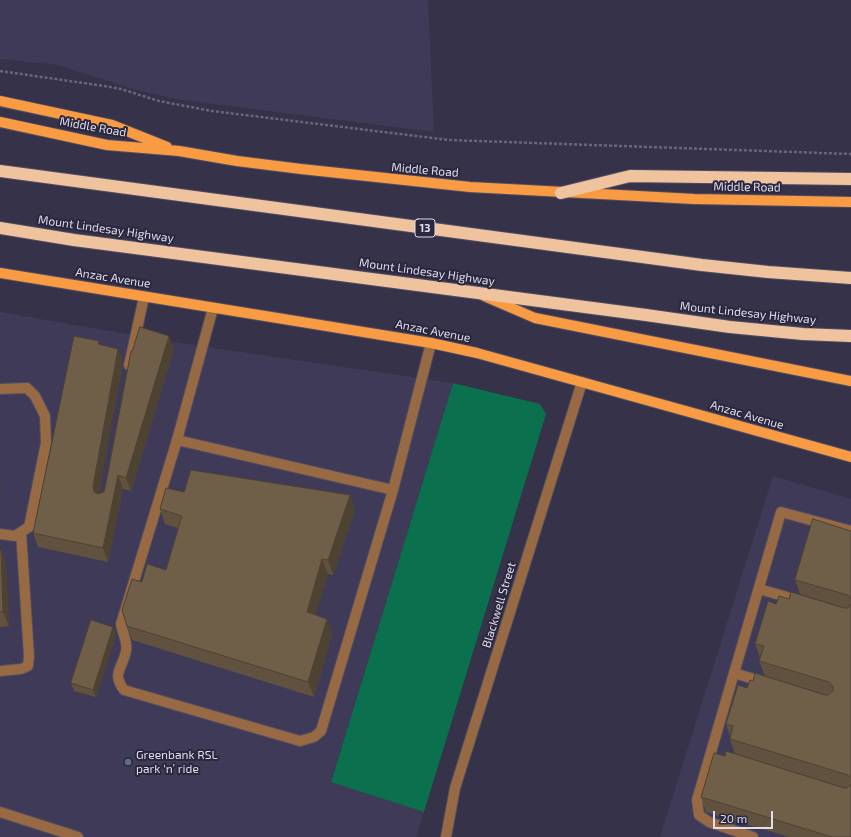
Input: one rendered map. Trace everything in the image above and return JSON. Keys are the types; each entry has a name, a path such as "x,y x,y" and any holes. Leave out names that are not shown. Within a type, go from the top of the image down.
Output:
{"highway":[{"name":"13","path":"0,172 662,260 768,272 851,278"},
{"path":"561,193 630,176 851,179"},
{"name":"Mount Lindesay Highway","path":"0,228 74,240 730,327 803,334 851,336"}],"main road":[{"path":"0,100 112,125 179,151"},
{"name":"Middle Road","path":"0,122 107,146 179,151 237,161 358,176 470,187 694,199 851,202"},
{"name":"Anzac Avenue","path":"0,274 432,343 478,353 851,457"},
{"path":"475,293 535,318 851,381"}],"street":[{"path":"127,377 144,297"},
{"path":"213,308 176,440 121,624 126,651 117,675 119,683 124,690 300,740 314,737 321,731 393,490 432,343"},
{"name":"Blackwell Street","path":"446,837 455,788 582,382"},
{"path":"0,389 27,388 36,396 45,416 46,443 29,527 15,536 0,534"},
{"path":"176,440 393,490"},
{"path":"753,837 708,822 699,815 697,800 715,755 734,673 781,512 851,531"},
{"path":"0,671 21,669 28,666 29,656 21,532"},
{"path":"759,589 808,604"},
{"path":"734,673 780,687"},
{"path":"0,812 78,837"}],"path":[{"path":"0,71 121,89 159,101 212,111 450,140 851,154"}],"shaded area":[{"path":"0,0 428,0 434,132 175,99 133,89 58,65 0,59"},
{"path":"0,312 180,343 453,383 331,781 424,812 416,837 0,837"},
{"path":"773,476 851,499 851,837 660,837"}],"green space":[{"path":"453,383 540,404 546,414 424,812 331,782"}],"building":[{"path":"140,327 169,336 126,478 118,475 103,548 33,533 74,336 99,341 98,344 118,349 93,486 94,492 98,494 104,492 131,351"},
{"path":"191,470 350,495 328,560 322,559 307,612 327,619 308,682 127,626 122,610 132,579 142,582 147,564 166,570 182,516 160,509 166,488 184,492"},
{"path":"813,519 851,531 851,599 848,595 795,580"},
{"path":"1,550 3,612 0,612"},
{"path":"791,592 844,608 848,608 851,604 851,779 848,775 730,739 733,726 726,724 738,685 747,688 750,680 753,681 755,673 825,695 828,695 833,691 833,687 829,682 759,661 764,646 755,644 768,601 776,604 779,596 789,599"},
{"path":"91,620 113,627 93,690 71,683"},
{"path":"726,751 844,788 847,788 851,784 851,837 832,837 701,797 714,753 725,756"}],"place":[{"name":"Greenbank RSL park ‘n’ ride","path":"128,762"}]}
